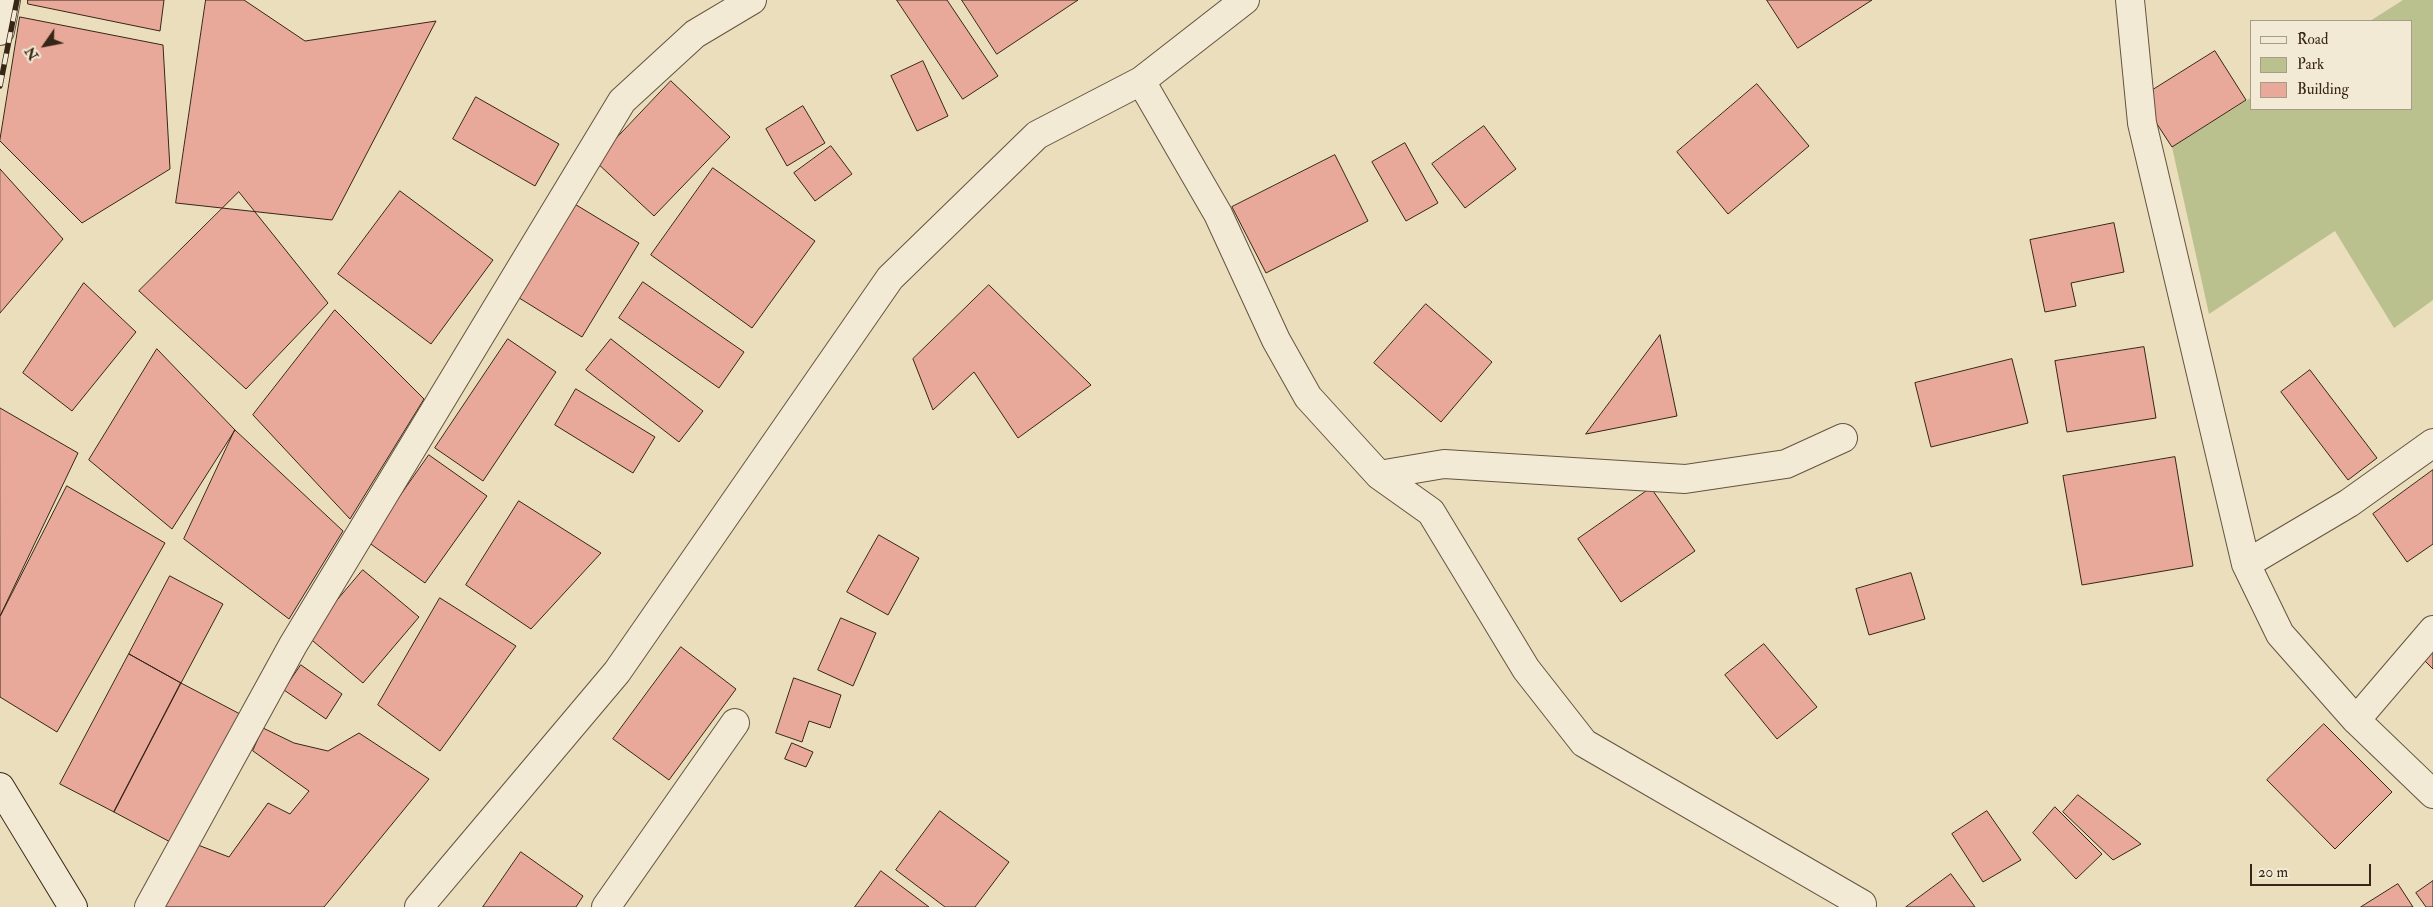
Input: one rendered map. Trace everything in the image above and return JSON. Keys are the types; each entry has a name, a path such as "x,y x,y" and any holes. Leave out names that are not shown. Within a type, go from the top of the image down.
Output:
{"street":[{"path":"0,31 6,0"},
{"path":"149,907 293,645 622,101 695,34 752,0"},
{"path":"419,907 617,672 890,278 1037,135 1141,81 1245,0"},
{"path":"2130,0 2142,122 2246,564 2280,634 2356,720 2433,794"},
{"path":"1141,81 1218,214 1276,340 1308,397 1379,475 1431,512 1526,668 1584,743 1862,904"},
{"path":"1379,475 1444,464 1685,479 1786,464 1843,438"},
{"path":"2246,564 2349,503 2433,443"},
{"path":"2356,720 2433,630"},
{"path":"606,907 735,723"},
{"path":"0,788 73,907"}],"green space":[{"path":"2403,0 2433,0 2433,300 2394,328 2335,231 2209,314 2172,147 2250,98 2250,110 2413,110 2413,20 2372,20"}],"building":[{"path":"28,0 164,0 160,31 28,4"},
{"path":"206,0 244,0 305,41 436,21 332,220 176,203"},
{"path":"897,0 947,0 998,76 963,99"},
{"path":"962,0 1078,0 997,54"},
{"path":"1767,0 1872,0 1798,48"},
{"path":"20,17 163,45 170,169 82,223 0,141"},
{"path":"2215,51 2246,100 2172,147 2140,98"},
{"path":"923,61 948,116 917,131 891,76"},
{"path":"671,81 730,137 654,216 595,161"},
{"path":"1757,84 1809,146 1728,214 1677,152"},
{"path":"476,97 559,144 535,186 453,139"},
{"path":"803,106 825,143 787,166 766,129"},
{"path":"1484,126 1516,169 1465,208 1432,164"},
{"path":"1405,143 1438,203 1406,221 1372,162"},
{"path":"831,146 852,174 815,201 794,173"},
{"path":"1335,155 1368,221 1266,273 1232,207"},
{"path":"713,168 815,241 752,328 651,255"},
{"path":"0,169 63,239 0,313"},
{"path":"400,191 493,260 431,344 338,274"},
{"path":"239,192 328,303 246,389 139,291"},
{"path":"573,203 639,243 582,337 516,296"},
{"path":"2114,223 2124,272 2071,283 2076,306 2045,312 2030,240"},
{"path":"643,282 744,352 719,388 619,318"},
{"path":"84,283 136,332 72,411 23,373"},
{"path":"989,285 1091,385 1018,438 974,372 933,410 913,359"},
{"path":"1426,304 1492,362 1441,422 1374,363"},
{"path":"335,310 424,399 350,519 253,415"},
{"path":"1660,335 1677,416 1586,434"},
{"path":"508,339 556,372 483,481 435,448"},
{"path":"611,339 703,411 679,442 586,370"},
{"path":"2144,347 2156,418 2067,432 2055,361"},
{"path":"157,349 235,430 172,529 89,460"},
{"path":"2012,359 2028,423 1931,447 1915,383"},
{"path":"2310,370 2377,458 2348,480 2281,392"},
{"path":"576,389 655,437 633,473 555,425"},
{"path":"0,408 78,453 0,616"},
{"path":"235,430 343,531 289,619 184,539"},
{"path":"429,455 487,496 425,583 368,542"},
{"path":"2175,457 2193,566 2082,585 2063,476"},
{"path":"2433,470 2433,544 2407,562 2373,514"},
{"path":"67,486 165,543 57,732 0,697 0,617"},
{"path":"1651,488 1695,551 1621,602 1578,539"},
{"path":"519,501 601,553 531,629 466,585"},
{"path":"879,535 919,558 888,615 847,592"},
{"path":"363,570 419,617 363,683 307,636"},
{"path":"1911,573 1925,619 1869,635 1856,589"},
{"path":"170,576 223,604 181,683 129,654"},
{"path":"440,598 516,646 440,751 378,705"},
{"path":"841,618 876,633 853,686 818,670"},
{"path":"1764,644 1817,707 1777,739 1725,675"},
{"path":"681,647 736,689 669,780 613,739"},
{"path":"2433,647 2433,669 2422,658"},
{"path":"129,654 181,683 114,812 60,784"},
{"path":"301,665 342,694 326,719 284,690"},
{"path":"794,678 841,695 830,728 809,721 802,742 776,733"},
{"path":"181,683 240,714 174,844 114,812"},
{"path":"2324,724 2392,792 2335,849 2267,780"},
{"path":"263,728 294,743 328,751 359,733 429,779 324,907 162,907 198,845 229,857 268,803 290,814 309,791 253,751"},
{"path":"792,743 813,752 806,767 785,759"},
{"path":"2078,795 2141,844 2113,860 2063,812"},
{"path":"2055,807 2102,854 2076,879 2033,833"},
{"path":"940,811 1009,862 975,907 945,907 896,870"},
{"path":"1987,811 2021,860 1983,882 1952,834"},
{"path":"521,852 583,896 576,907 483,907"},
{"path":"881,871 929,907 855,907"},
{"path":"1951,874 1975,907 1906,907"},
{"path":"2433,881 2433,907 2426,907 2416,893"},
{"path":"2398,884 2413,907 2361,907"}],"railway":[{"path":"0,86 17,0"}]}
